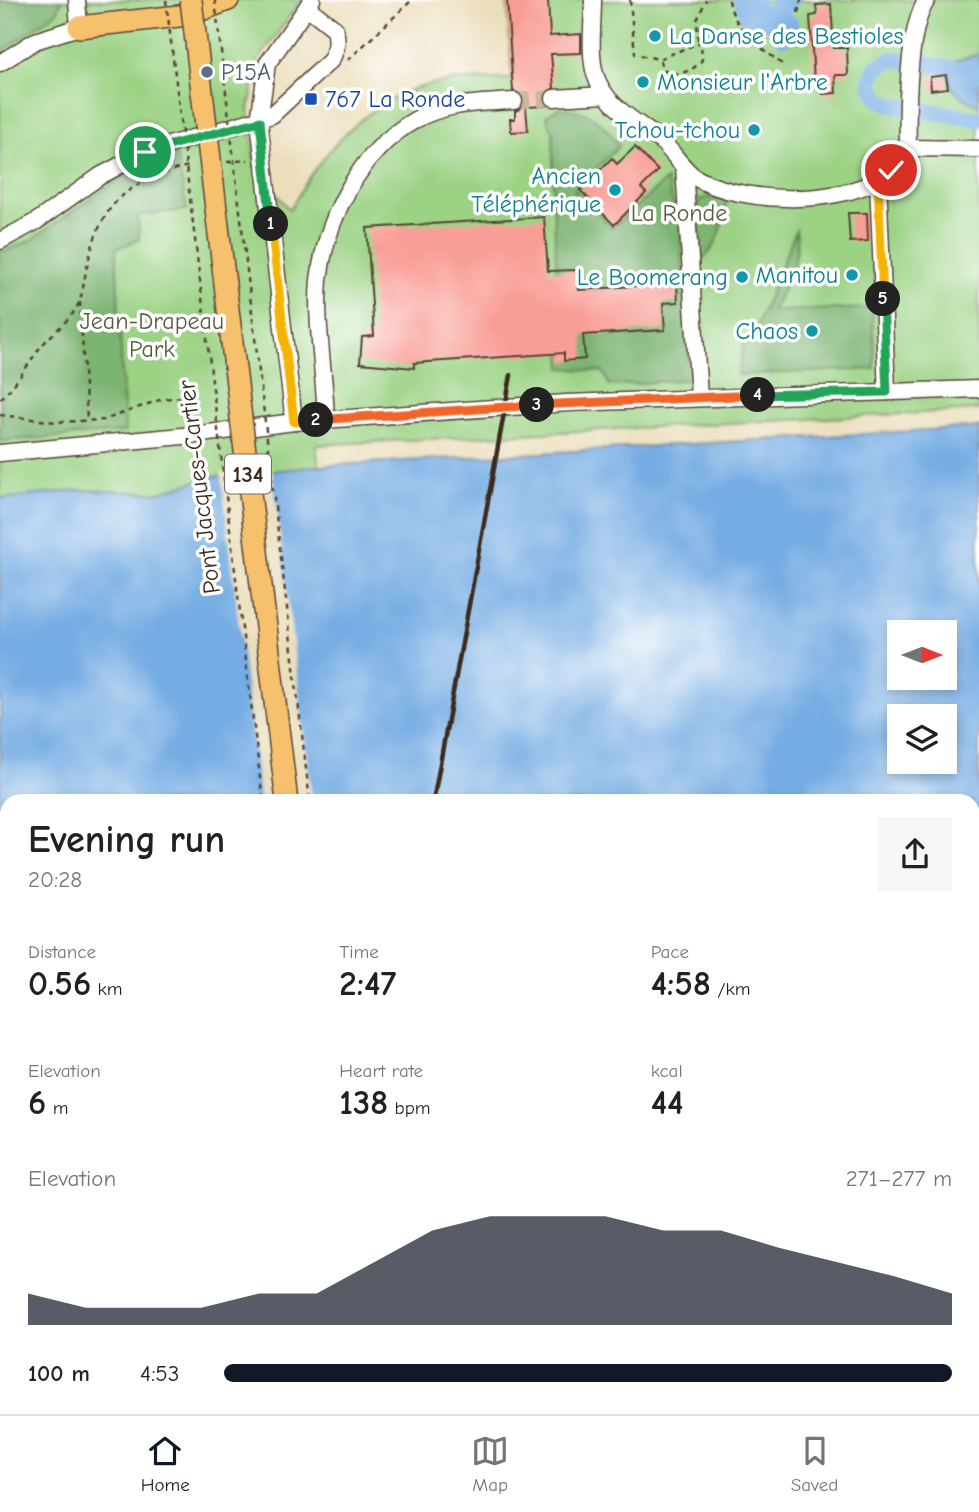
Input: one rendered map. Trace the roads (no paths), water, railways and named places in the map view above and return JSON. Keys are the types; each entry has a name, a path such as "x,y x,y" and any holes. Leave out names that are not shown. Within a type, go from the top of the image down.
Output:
{"main road":[{"name":"Pont Jacques-Cartier","path":"191,0 286,794"},
{"path":"79,27 188,15 228,0"}],"street":[{"path":"0,63 35,41 79,27 77,0"},
{"path":"593,0 594,73 605,95 631,120 662,142 696,178 716,187 793,199 859,188 878,180 908,148 907,125 916,18 927,0"},
{"path":"0,241 37,220 100,176 145,152 260,121 272,115 331,60 336,51 338,43 335,29 309,4 267,64 260,121 294,422"},
{"path":"554,98 605,95"},
{"path":"326,420 319,283 326,239 336,211 359,172 390,139 415,119 459,104 514,101"},
{"path":"908,148 979,149"},
{"path":"684,167 699,397"},
{"path":"878,180 887,392"},
{"path":"0,453 193,435 294,422 699,397 979,389"}],"water":[{"path":"979,54 979,106 954,90 949,71 950,62"},
{"path":"979,427 979,794 0,794 0,499 80,490 158,493 210,477 319,466"}],"waterway":[{"path":"741,0 748,19 770,23 783,38 792,34 790,23 759,9 756,0"},
{"path":"776,0 786,6 792,0"},
{"path":"979,72 893,59 875,69 871,84 878,98 891,105 979,119"}],"tunnel":[{"path":"514,101 554,98"}],"railway":[{"path":"434,794 511,375"}],"place":[{"name":"La Danse des Bestioles","path":"655,36"},
{"name":"P15A","path":"207,72"},
{"name":"Monsieur l'Arbre","path":"643,82"},
{"name":"767 La Ronde","path":"311,99"},
{"name":"Tchou-tchou","path":"754,130"},
{"name":"Ancien Téléphérique","path":"615,190"},
{"name":"Manitou","path":"852,275"},
{"name":"Le Boomerang","path":"742,277"},
{"name":"Chaos","path":"812,331"}],"park label":[{"name":"La Ronde","path":"679,213"},
{"name":"Jean-Drapeau Park","path":"152,335"}]}
